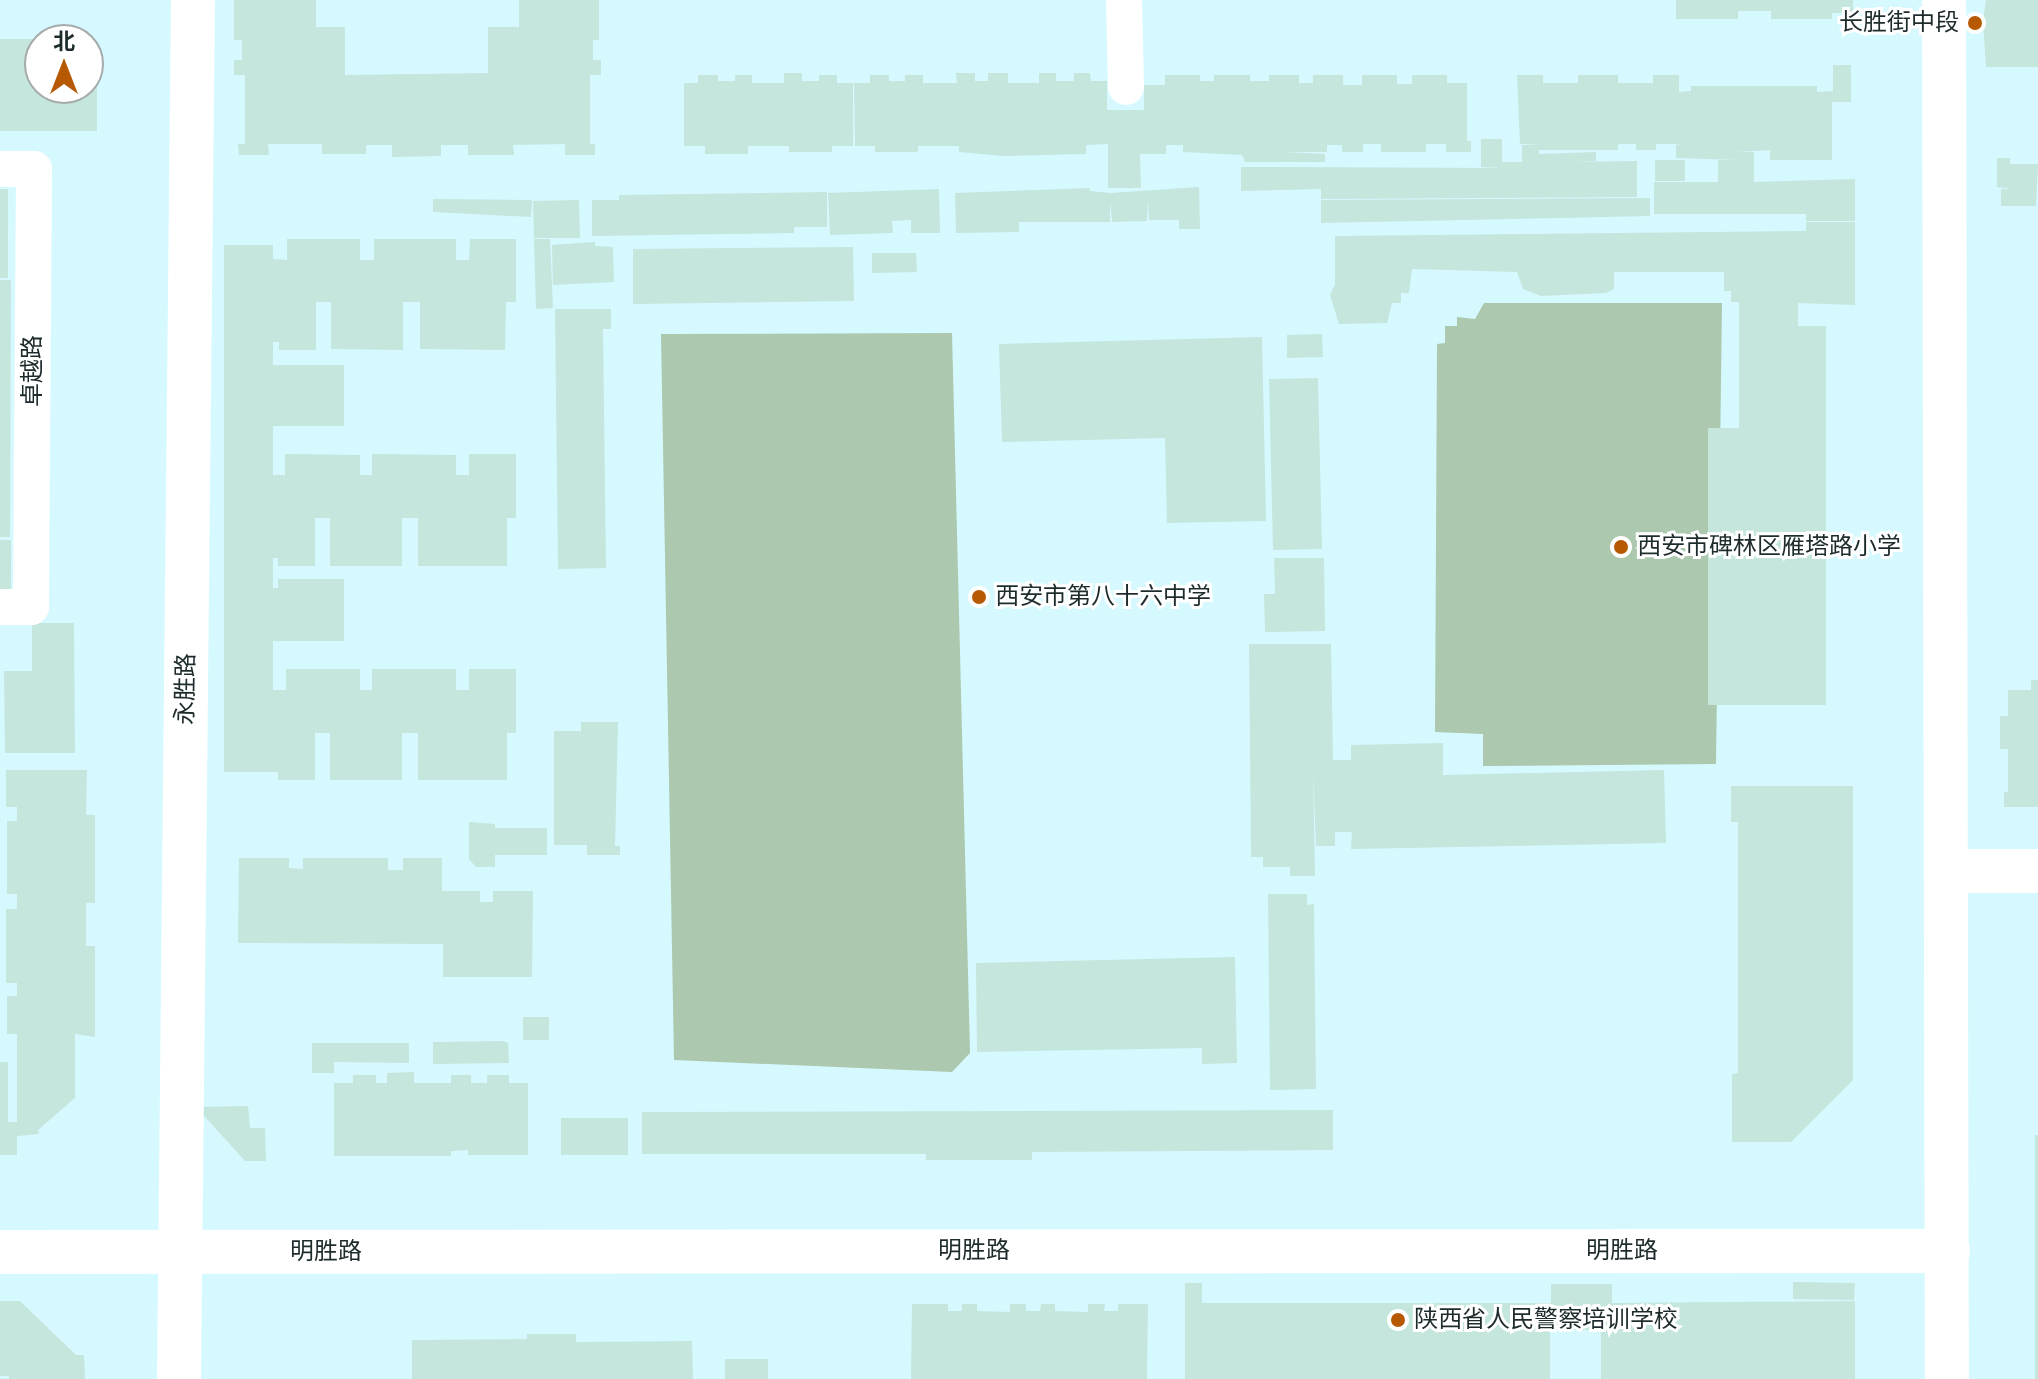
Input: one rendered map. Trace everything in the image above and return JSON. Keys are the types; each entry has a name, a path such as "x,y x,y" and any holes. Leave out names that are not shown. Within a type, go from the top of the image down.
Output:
{"street":[{"name":"永胜路","path":"179,1379 193,0"},
{"path":"1124,0 1126,87"},
{"path":"1944,0 1947,1379"},
{"name":"卓越路","path":"0,169 34,169 16,607"},
{"path":"1947,871 2038,871"},
{"name":"明胜路","path":"0,1252 1948,1251"}],"green space":[{"path":"1484,303 1722,303 1716,764 1483,766 1483,734 1435,732 1437,344 1445,343 1445,326 1457,326 1457,317 1475,319"},
{"path":"952,333 970,1053 952,1072 674,1060 661,334"}],"building":[{"path":"234,0 316,0 316,27 345,27 345,75 488,73 488,27 519,27 519,0 599,0 599,40 593,40 593,60 601,60 601,75 590,75 590,144 595,144 595,155 565,155 565,144 513,145 514,155 468,155 468,145 441,145 441,156 392,157 392,145 366,145 366,154 322,154 322,144 268,144 269,155 239,155 238,144 245,144 245,75 234,75 234,60 242,60 242,40 234,40"},
{"path":"1676,0 1853,0 1853,13 1832,13 1832,19 1771,19 1771,11 1738,11 1738,19 1676,19"},
{"path":"1986,0 2038,0 2038,67 1986,67 1983,21"},
{"path":"0,39 24,39 24,104 97,104 97,131 0,131"},
{"path":"1833,65 1851,65 1851,102 1832,102 1832,160 1770,160 1770,150 1737,152 1754,152 1754,182 1855,179 1855,221 1806,221 1806,214 1654,214 1654,182 1718,182 1718,160 1738,160 1676,158 1676,145 1680,144 1656,144 1656,150 1636,150 1636,144 1618,144 1618,150 1539,150 1539,154 1596,152 1596,161 1567,162 1637,161 1637,197 1321,199 1321,189 1241,191 1241,167 1503,168 1481,167 1481,139 1502,139 1502,162 1522,162 1522,145 1540,144 1520,144 1517,75 1543,75 1543,83 1578,83 1578,75 1618,75 1618,83 1653,83 1653,75 1679,75 1679,92 1691,91 1691,86 1817,86 1817,92 1833,91"},
{"path":"784,73 802,73 802,81 819,81 819,75 837,75 837,83 853,83 853,146 832,146 832,152 789,152 789,146 748,146 748,154 705,154 705,146 684,146 684,83 698,83 698,75 718,75 718,81 735,81 735,75 752,75 752,83 784,83"},
{"path":"956,73 975,73 975,81 988,81 988,73 1008,73 1008,83 1039,83 1039,73 1056,73 1056,81 1074,81 1074,73 1090,73 1091,81 1107,81 1107,110 1144,110 1144,85 1165,85 1165,75 1200,75 1200,81 1214,81 1214,75 1250,75 1250,81 1269,81 1269,75 1299,75 1299,83 1313,83 1313,75 1343,75 1343,85 1362,85 1362,75 1397,75 1397,84 1412,84 1412,75 1447,75 1447,83 1467,83 1467,141 1471,141 1471,152 1446,152 1446,144 1426,144 1426,152 1381,152 1381,144 1363,144 1363,152 1342,152 1342,145 1327,145 1327,152 1285,152 1325,154 1325,162 1245,162 1242,155 1183,152 1183,145 1166,145 1166,154 1140,154 1141,188 1108,188 1108,144 1086,145 1086,154 1004,156 959,152 959,146 918,146 918,152 875,152 875,146 855,146 854,83 870,83 870,75 889,75 889,81 905,81 905,75 923,75 923,83 957,83"},
{"path":"1997,158 2010,158 2010,164 2038,164 2036,206 2001,206 2001,189 2011,189 1997,187"},
{"path":"1655,160 1685,160 1685,181 1655,181"},
{"path":"1199,187 1200,229 1179,229 1179,220 1149,220 1148,198 1147,221 1112,222 1110,201 1110,222 1019,222 1019,232 956,233 955,193 1090,188 1090,191 1110,193"},
{"path":"0,189 8,189 8,278 0,278"},
{"path":"939,189 940,233 911,233 911,220 892,221 893,233 830,235 828,193"},
{"path":"827,192 827,227 794,227 794,233 592,236 592,200 619,200 619,195"},
{"path":"1650,198 1650,216 1321,223 1321,200"},
{"path":"433,199 532,200 531,217 433,212"},
{"path":"579,200 580,238 534,238 533,201"},
{"path":"1806,222 1855,222 1855,305 1798,303 1798,326 1826,326 1826,705 1708,705 1708,428 1739,428 1739,302 1731,302 1731,291 1724,291 1724,272 1614,272 1614,289 1606,293 1541,296 1523,289 1517,272 1412,269 1409,293 1401,293 1401,303 1392,303 1387,323 1339,324 1330,295 1335,284 1335,236 1806,231"},
{"path":"287,239 360,239 360,260 374,260 374,239 456,239 456,260 469,260 470,239 516,239 516,302 506,302 505,350 420,349 420,302 403,302 403,350 331,349 331,302 316,302 316,350 279,350 279,342 273,342 273,365 344,365 344,426 273,426 273,475 285,475 285,454 360,455 360,475 372,475 372,454 456,455 456,475 469,475 469,454 516,454 516,518 507,518 507,566 418,566 418,518 402,518 402,566 330,566 330,518 315,518 315,566 278,566 278,558 273,558 273,588 278,588 278,579 344,579 344,641 273,641 273,690 286,690 286,669 360,669 360,690 372,690 372,669 456,669 456,690 469,690 469,669 516,669 516,733 507,733 507,780 418,780 418,733 402,733 402,780 330,780 330,733 315,733 315,780 278,780 278,772 224,772 224,245 273,245 273,259 287,260"},
{"path":"534,239 550,239 553,308 536,309"},
{"path":"595,242 595,246 613,247 614,282 553,285 552,245"},
{"path":"853,247 854,301 633,304 633,249"},
{"path":"872,253 916,253 917,272 872,273"},
{"path":"0,280 11,280 10,537 0,537"},
{"path":"555,309 611,309 611,329 603,329 606,568 558,569"},
{"path":"1322,334 1323,357 1287,358 1287,335"},
{"path":"1262,337 1266,521 1167,523 1165,438 1002,442 999,344"},
{"path":"1318,378 1322,549 1273,550 1269,379"},
{"path":"0,540 11,540 11,594 0,594"},
{"path":"1274,558 1324,558 1325,631 1265,632 1264,594 1275,594"},
{"path":"32,623 74,623 75,753 5,753 4,671 32,671"},
{"path":"1249,644 1331,644 1333,760 1351,760 1351,745 1443,743 1443,775 1664,770 1666,843 1351,849 1352,832 1335,832 1335,846 1316,846 1313,767 1315,876 1290,876 1290,867 1263,867 1263,857 1251,857"},
{"path":"2031,680 2038,680 2038,807 2004,807 2004,792 2008,792 2008,749 2000,749 2000,716 2008,716 2008,690 2031,690"},
{"path":"581,722 618,722 615,846 620,846 620,855 587,855 587,845 554,845 554,731 581,731"},
{"path":"6,770 87,770 86,815 95,815 95,903 86,903 86,946 95,946 95,1037 75,1034 75,1098 38,1130 39,1134 17,1136 17,1155 0,1155 0,1062 8,1062 8,1122 17,1122 17,1034 7,1034 7,996 17,996 17,983 6,983 6,909 17,909 17,894 7,894 7,821 17,821 17,807 6,807"},
{"path":"1731,786 1853,786 1853,1080 1791,1142 1732,1142 1732,1074 1738,1073 1738,822 1731,822"},
{"path":"469,822 495,824 495,828 547,828 547,855 495,855 495,867 476,867 469,859"},
{"path":"239,858 289,858 289,868 303,869 303,858 388,858 388,870 403,870 403,858 442,858 442,891 480,891 480,902 493,902 493,891 533,891 532,977 443,977 443,944 238,943"},
{"path":"1268,894 1307,894 1307,905 1314,904 1316,1089 1270,1090"},
{"path":"1235,957 1237,1063 1202,1064 1202,1048 977,1052 976,963"},
{"path":"523,1017 549,1017 549,1040 523,1040"},
{"path":"433,1042 508,1043 509,1063 433,1064"},
{"path":"312,1043 409,1043 409,1063 334,1062 334,1073 312,1073"},
{"path":"414,1072 414,1083 451,1083 451,1075 471,1075 471,1083 487,1083 487,1075 509,1075 509,1083 528,1083 528,1155 468,1155 468,1150 451,1151 451,1156 334,1156 334,1083 353,1083 353,1075 376,1075 376,1083 387,1083 387,1073"},
{"path":"248,1106 250,1128 265,1128 266,1161 245,1161 196,1107"},
{"path":"1333,1110 1333,1150 1032,1152 1032,1160 926,1160 926,1154 642,1154 642,1112"},
{"path":"561,1118 628,1118 628,1155 561,1155"},
{"path":"2035,1135 2038,1135 2038,1379 2035,1379"},
{"path":"1793,1282 1855,1283 1854,1300 1793,1299"},
{"path":"1185,1283 1202,1283 1202,1303 1551,1303 1551,1284 1612,1284 1612,1303 1855,1301 1855,1379 1601,1379 1601,1330 1550,1330 1550,1379 1185,1379"},
{"path":"0,1301 20,1301 76,1355 84,1355 85,1379 9,1379 9,1376 0,1376"},
{"path":"912,1304 948,1304 948,1311 962,1311 962,1304 977,1304 977,1311 1010,1312 1010,1304 1026,1304 1026,1311 1040,1311 1041,1304 1055,1304 1055,1311 1088,1312 1088,1304 1105,1304 1104,1311 1118,1311 1118,1304 1148,1304 1147,1379 911,1379"},
{"path":"527,1334 576,1334 576,1342 692,1341 693,1379 412,1379 412,1340 527,1339"},
{"path":"725,1359 768,1359 768,1379 725,1379"}],"place":[{"name":"长胜街中段","path":"1975,23"},
{"name":"西安市碑林区雁塔路小学","path":"1621,547"},
{"name":"西安市第八十六中学","path":"979,597"},
{"name":"陕西省人民警察培训学校","path":"1398,1320"}]}
